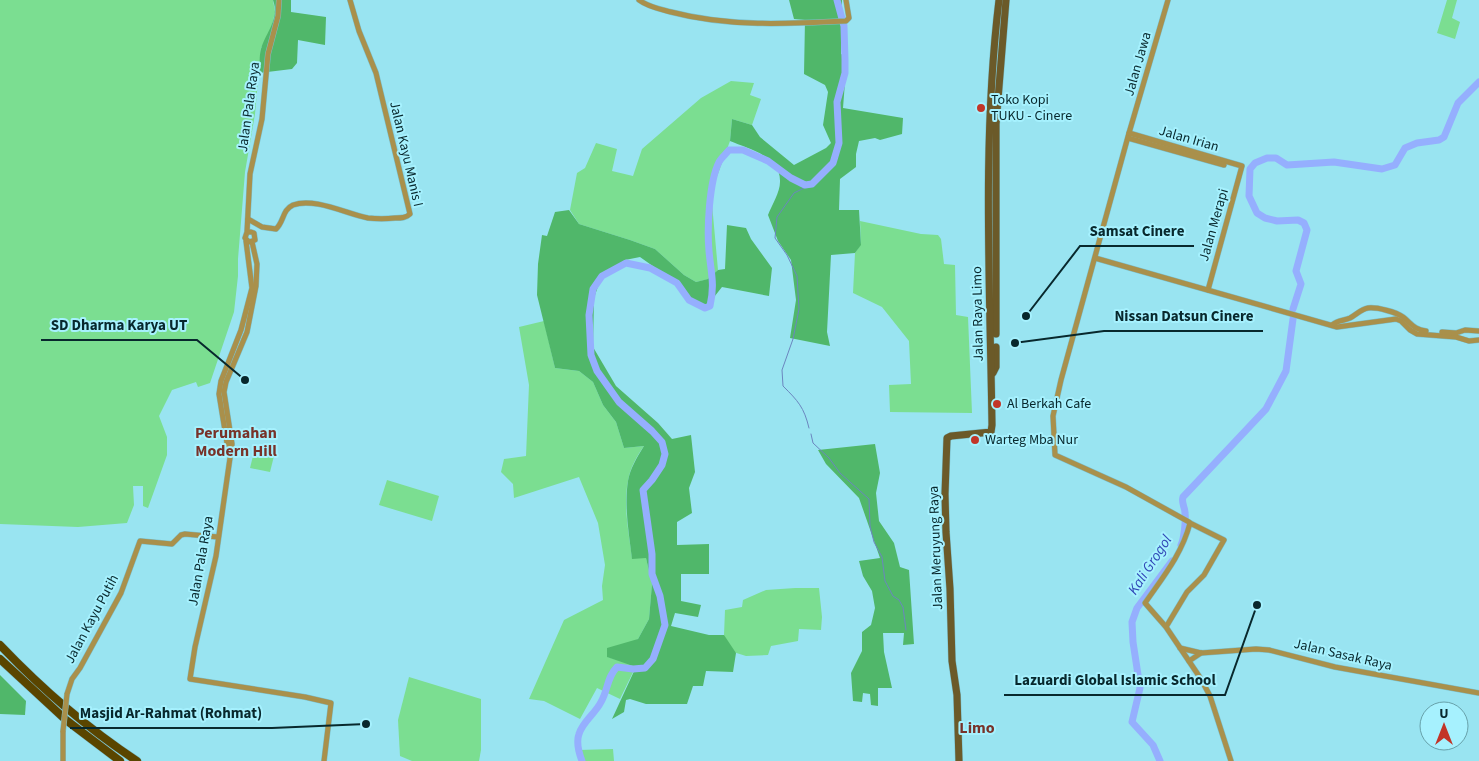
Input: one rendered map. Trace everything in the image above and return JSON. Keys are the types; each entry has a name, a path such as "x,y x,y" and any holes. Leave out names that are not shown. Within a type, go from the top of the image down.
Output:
{"highway":[{"path":"0,645 69,709 136,761"},
{"path":"0,659 66,720 120,761"}],"main road":[{"name":"Jalan Raya Limo","path":"993,374 996,367 989,127 999,0"},
{"name":"Jalan Raya Limo","path":"992,193 1006,0"},
{"name":"Jalan Meruyung Raya","path":"959,761 957,695 952,661 946,522 947,438 991,432 993,374"}],"street":[{"name":"Jalan Pala Raya","path":"251,232 248,219 250,174 262,119 268,54 278,16 279,0"},
{"name":"Jalan Kayu Manis I","path":"262,227 278,228 288,208 296,204 305,203 318,204 371,218 404,218 410,214 376,72 359,31 350,0"},
{"path":"639,0 646,6 698,19 762,24 846,21 848,18 846,0"},
{"name":"Jalan Jawa","path":"1168,0 1054,410 1055,455 1134,491 1186,521"},
{"name":"Jalan Irian","path":"1129,136 1242,168"},
{"name":"Jalan Merapi","path":"1208,290 1242,168"},
{"path":"248,219 262,227"},
{"path":"251,232 255,240 249,241 245,235 251,232 262,227"},
{"name":"Jalan Pala Raya","path":"249,241 252,288 245,318 221,381 219,394 227,443 230,447 218,537 190,679 305,697 331,703 324,761"},
{"path":"1095,258 1332,325 1347,326 1396,319 1414,333 1456,335 1465,330 1479,331"},
{"path":"1332,325 1337,321 1350,318 1371,308 1398,314 1414,328 1421,331 1456,335 1462,340 1479,340"},
{"path":"1166,627 1187,592 1204,575 1224,540 1186,521 1183,546 1145,603 1166,627 1207,690 1231,761"},
{"name":"Jalan Kayu Putih","path":"63,761 63,731 67,694 72,679 80,668 121,593 140,541 172,544 185,534 218,537"},
{"name":"Jalan Sasak Raya","path":"1180,648 1201,653 1268,650 1334,667 1479,693"},
{"name":"Jalan Sasak Raya","path":"1189,661 1201,653"}],"green space":[{"path":"0,0 273,0 275,12 271,30 261,48 255,114 245,172 234,312 210,383 198,387 196,382 172,390 159,416 167,437 167,455 148,508 143,506 143,486 133,486 134,505 127,523 78,527 0,524"},
{"path":"273,0 291,0 291,12 326,17 325,45 298,40 297,63 292,69 259,73 261,49 274,19 275,7"},
{"path":"789,0 842,0 841,54 847,56 843,108 903,118 902,134 880,140 875,138 859,141 856,167 840,179 839,210 859,210 861,245 855,253 831,255 827,332 830,346 790,338 796,300 791,260 778,241 768,215 779,190 779,173 770,160 730,141 732,119 752,125 760,137 794,165 826,148 831,143 823,125 828,92 825,85 804,74 805,20 794,19"},
{"path":"1447,0 1457,0 1452,18 1460,22 1455,39 1437,33"},
{"path":"731,81 754,83 750,95 761,99 752,125 732,119 730,141 711,193 718,270 709,279 696,282 684,275 655,249 579,224 570,210 577,173 585,168 596,143 617,149 612,171 633,176 642,149 701,98"},
{"path":"569,210 579,224 655,249 684,275 696,282 708,279 718,270 725,269 727,225 746,228 751,239 772,268 769,296 722,287 707,306 688,298 664,274 640,257 625,260 602,275 594,298 593,347 616,386 658,423 672,439 691,435 695,472 689,488 692,513 677,522 677,545 709,544 709,574 681,574 681,601 701,605 698,617 675,613 671,626 709,635 724,635 736,653 733,672 706,671 703,686 693,686 687,704 646,704 630,699 626,700 624,712 612,719 636,667 607,657 607,648 638,639 649,619 652,584 646,558 632,559 627,510 629,477 634,463 644,446 624,448 616,422 603,405 593,382 579,371 555,368 537,295 538,264 542,235 547,236 555,212"},
{"path":"860,221 921,234 938,235 941,239 944,264 955,265 956,315 968,317 972,413 890,412 889,385 911,384 909,341 882,307 853,293 855,253 861,244"},
{"path":"544,321 555,368 579,371 593,382 603,405 616,422 624,448 644,446 634,462 629,476 626,510 632,558 646,558 652,584 649,619 638,639 608,657 636,666 620,699 597,688 580,719 544,701 529,699 564,620 603,600 602,586 605,565 598,523 579,477 514,498 513,484 501,472 504,459 526,456 529,385 519,327"},
{"path":"875,444 880,473 876,493 879,521 894,543 900,567 909,570 914,644 903,645 904,633 883,633 884,652 892,688 878,688 878,706 871,705 870,694 863,693 862,702 853,701 851,673 862,651 862,632 871,625 875,608 872,591 863,576 859,561 880,558 859,498 826,464 818,450"},
{"path":"255,448 275,452 270,472 250,468"},
{"path":"387,480 439,496 432,521 379,505"},
{"path":"819,588 822,617 821,630 799,629 798,641 771,646 768,655 746,656 727,650 724,635 725,610 742,607 743,600 766,590"},
{"path":"0,675 26,701 25,715 0,714"},
{"path":"409,677 481,699 481,750 479,761 412,761 400,756 398,720"},
{"path":"613,749 614,761 580,761 579,750"}],"waterway":[{"path":"582,761 578,737 583,725 601,702 609,679 617,667 645,668 653,659 665,625 660,596 652,574 652,554 643,490 662,465 665,454 662,442 619,402 597,371 591,355 589,315 593,289 602,276 626,263 650,268 677,283 689,300 705,308 710,306 712,285 708,242 709,218 713,181 722,158 729,150 743,150 768,161 791,178 805,185 812,184 833,163 839,143 837,102 845,73 844,26 837,0"},
{"name":"Kali Grogol","path":"1293,309 1301,284 1296,271 1307,230 1304,223 1298,220 1277,221 1265,218 1257,213 1249,196 1250,169 1255,163 1267,158 1276,158 1287,165 1334,162 1382,169 1395,165 1405,148 1417,143 1439,140 1444,137 1458,103 1479,82"},
{"path":"809,428 800,405 783,386 782,370 793,339 799,309 797,276 787,255 775,238 777,217 794,193 812,184"},
{"name":"Kali Grogol","path":"1181,545 1185,521 1183,497 1266,409 1286,371 1293,319"},
{"path":"811,434 813,443 829,458 840,473 869,499 870,526 874,542 882,557 885,581 893,596 899,600 903,607 906,630"},
{"name":"Kali Grogol","path":"1160,761 1153,745 1132,722 1140,688 1132,622 1137,608 1172,561"}],"place":[{"name":"Toko Kopi TUKU - Cinere","path":"981,108"},
{"name":"Samsat Cinere","path":"1026,316"},
{"name":"Nissan Datsun Cinere","path":"1015,343"},
{"name":"SD Dharma Karya UT","path":"245,380"},
{"name":"Al Berkah Cafe","path":"997,404"},
{"name":"Warteg Mba Nur","path":"975,440"},
{"name":"Lazuardi Global Islamic School","path":"1257,605"},
{"name":"Masjid Ar-Rahmat (Rohmat)","path":"366,724"}],"district":[{"name":"Perumahan Modern Hill","path":"236,442"},
{"name":"Limo","path":"977,728"}]}
